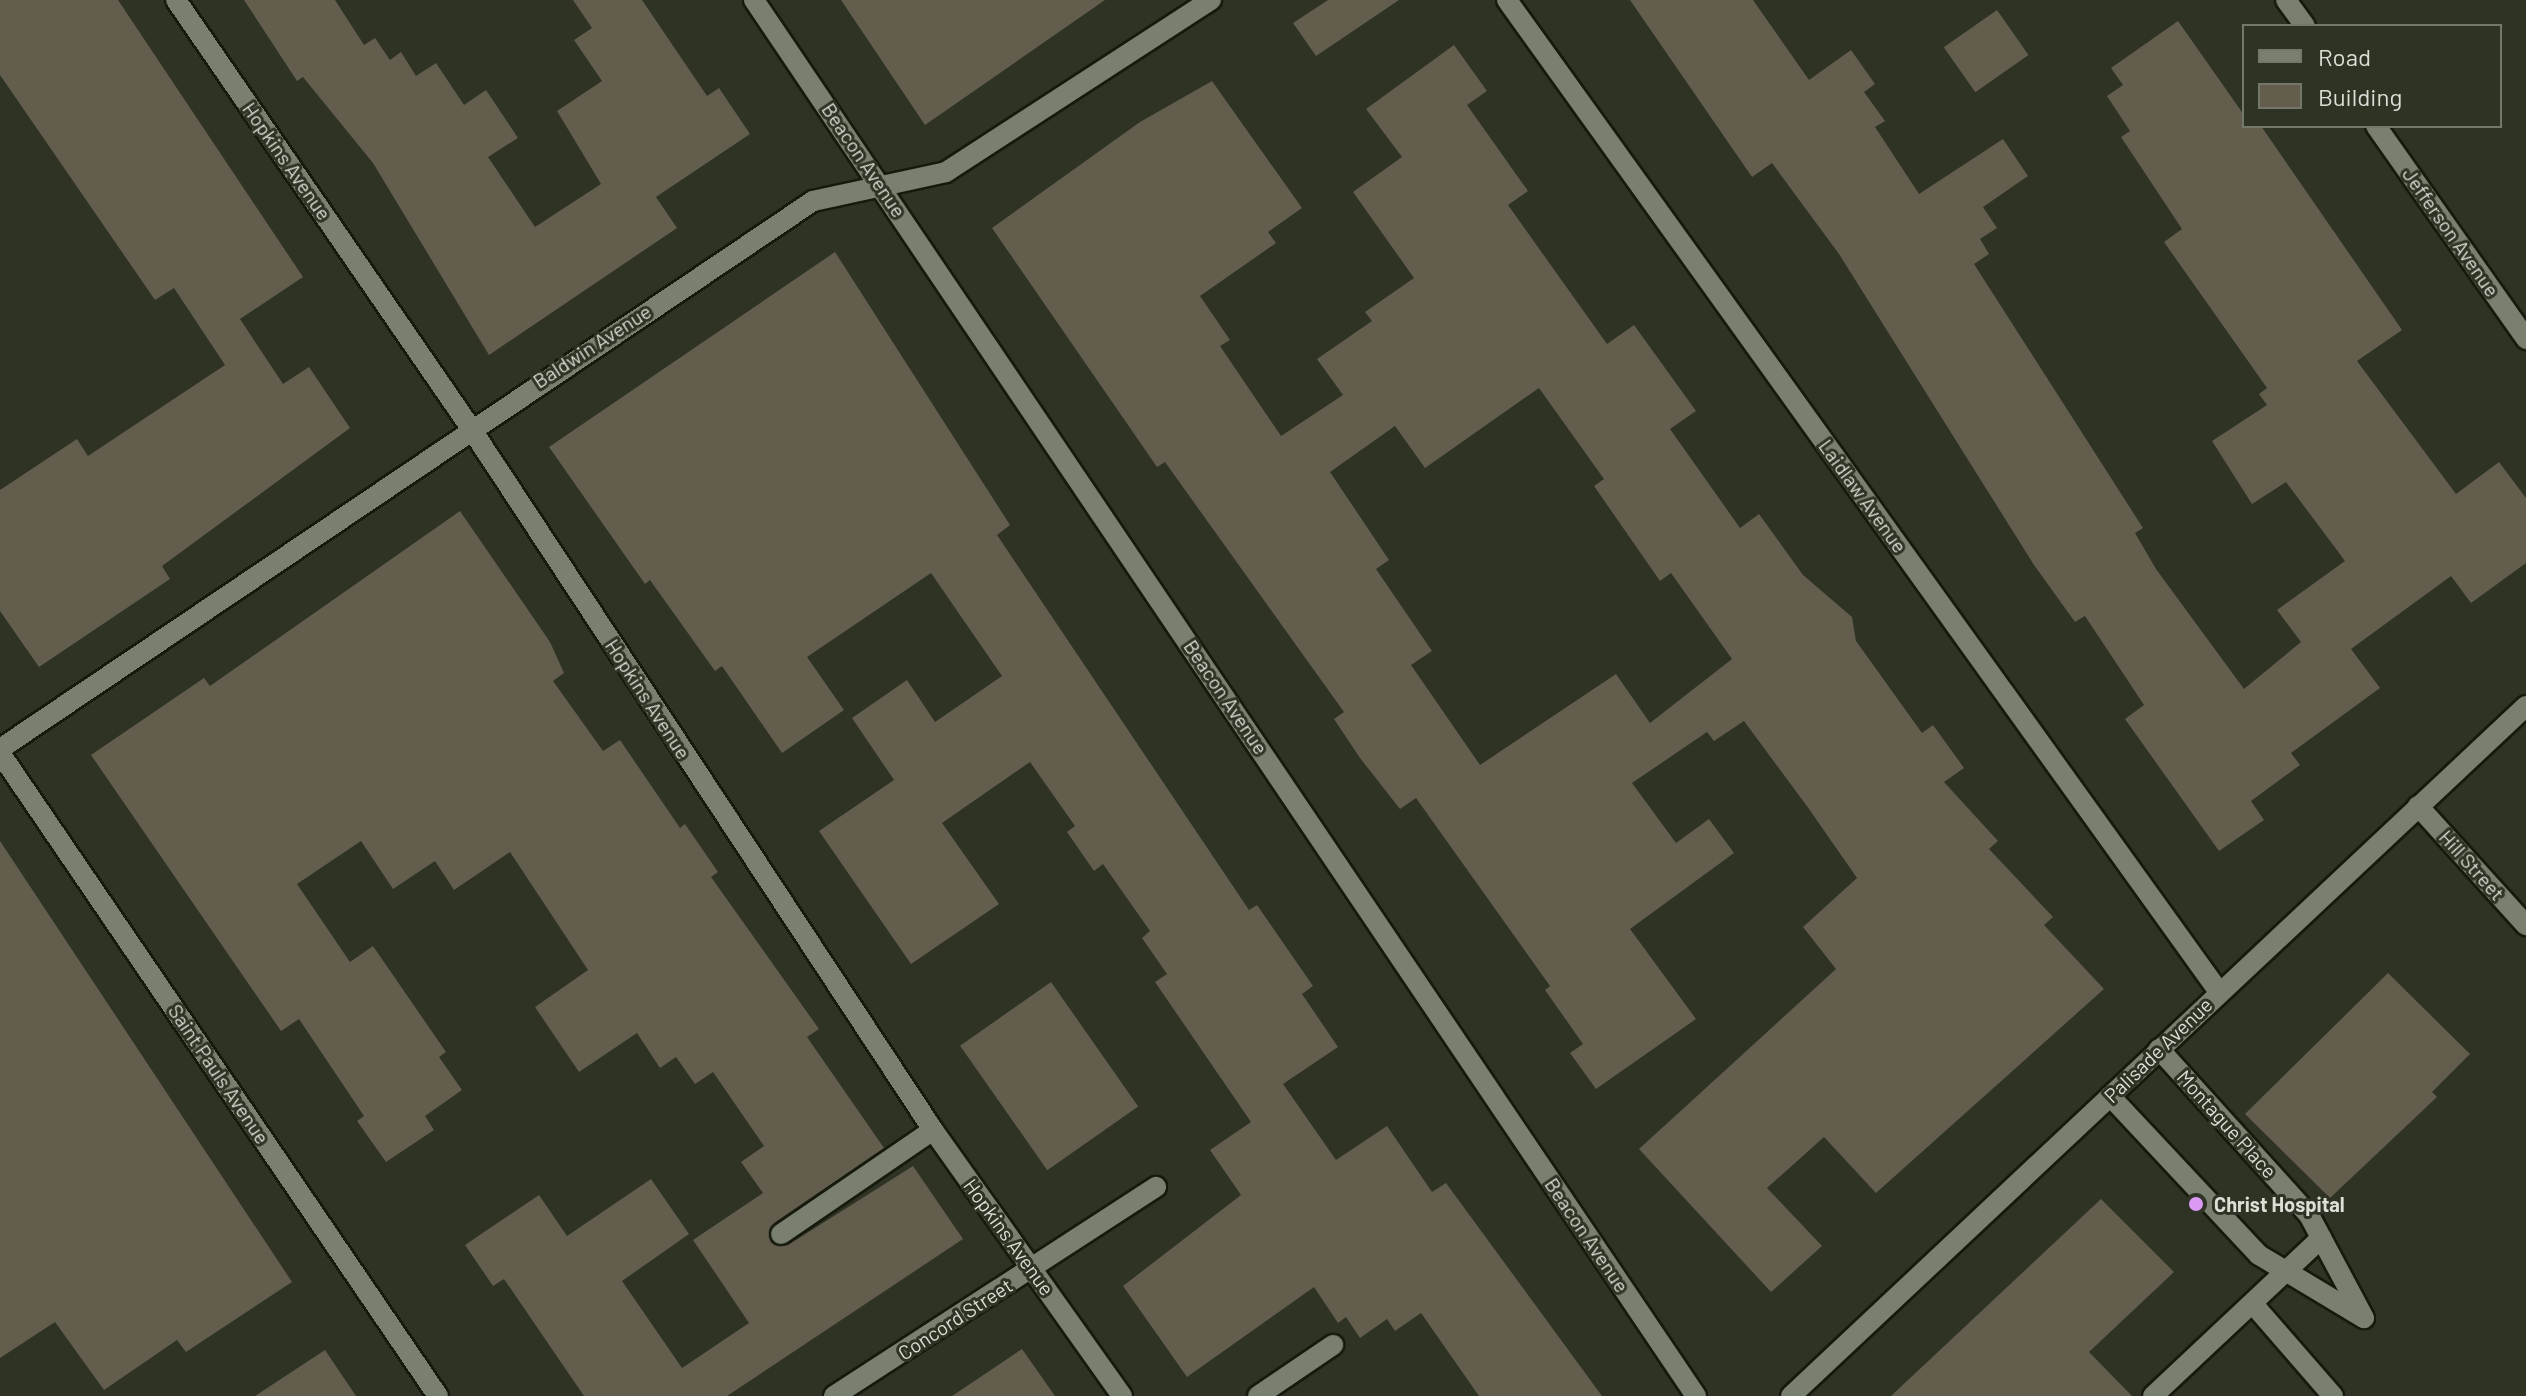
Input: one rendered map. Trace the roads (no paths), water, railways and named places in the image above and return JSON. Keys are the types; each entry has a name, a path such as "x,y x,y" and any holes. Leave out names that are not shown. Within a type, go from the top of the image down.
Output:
{"street":[{"name":"Hopkins Avenue","path":"176,0 470,427 933,1130 1122,1396"},
{"name":"Beacon Avenue","path":"754,0 1696,1396"},
{"name":"Baldwin Avenue","path":"0,751 470,427 813,201 946,172 1211,0"},
{"name":"Laidlaw Avenue","path":"1507,0 2219,992"},
{"path":"2286,0 2304,24"},
{"name":"Jefferson Avenue","path":"2377,128 2526,339"},
{"name":"Palisade Avenue","path":"1791,1396 2526,706"},
{"name":"Saint Pauls Avenue","path":"0,751 438,1396"},
{"name":"Hill Street","path":"2418,806 2526,925"},
{"name":"Montague Place","path":"2110,1096 2259,1255 2364,1318 2321,1238 2159,1049"},
{"path":"781,1234 933,1130"},
{"name":"Concord Street","path":"834,1396 1156,1187"},
{"path":"2153,1396 2321,1238"},
{"path":"2253,1304 2333,1396"},
{"path":"1258,1396 1333,1345"}],"place":[{"name":"Christ Hospital","path":"2196,1204"}]}
